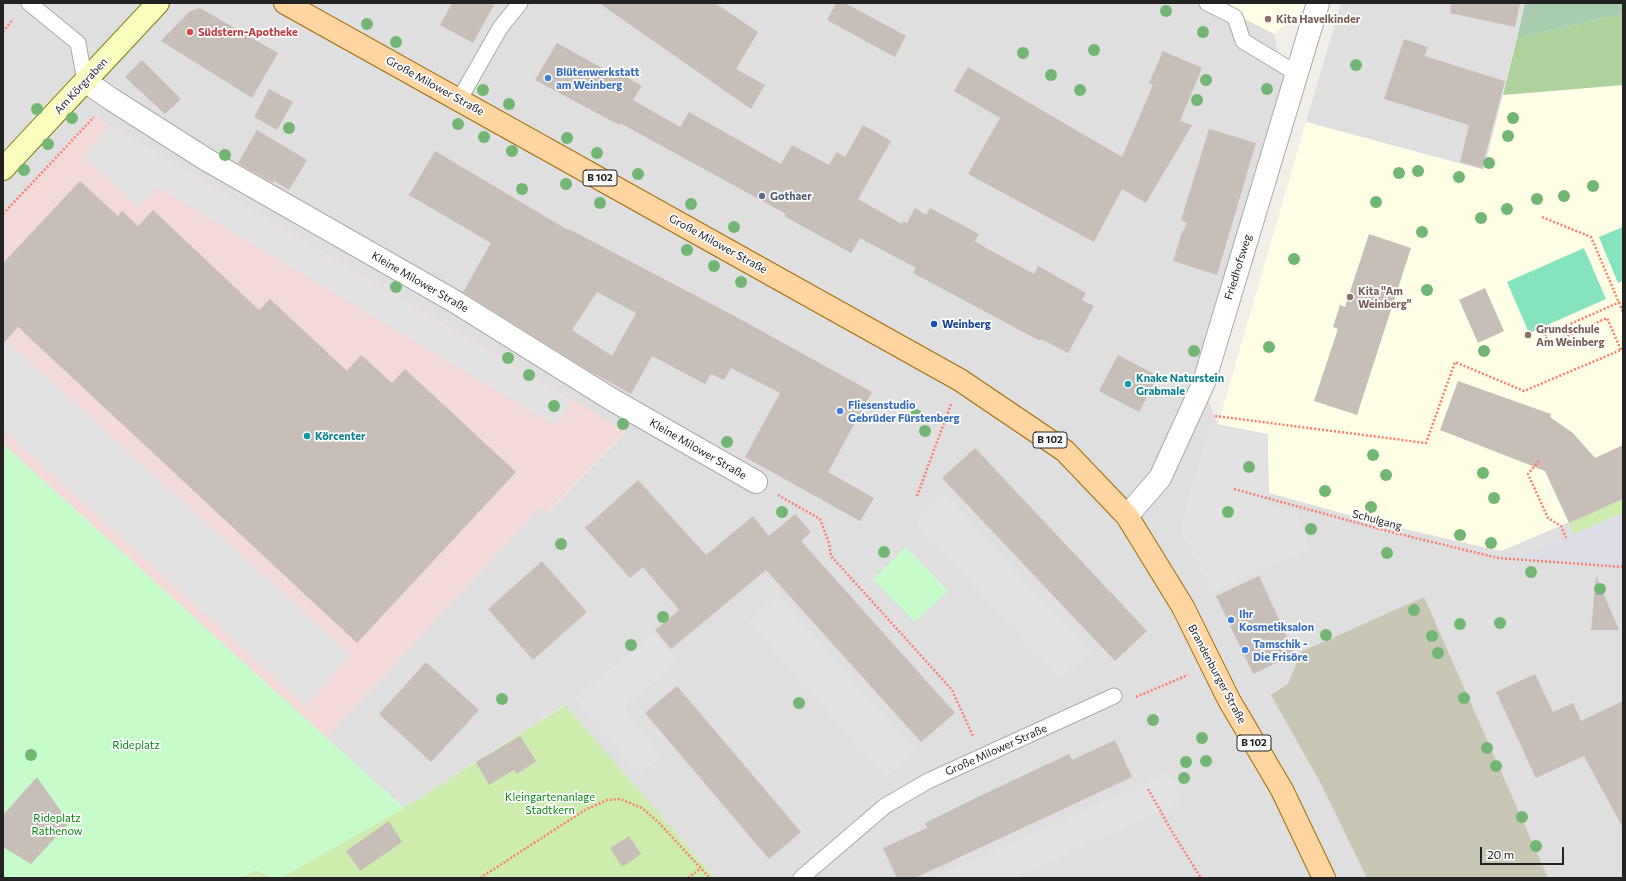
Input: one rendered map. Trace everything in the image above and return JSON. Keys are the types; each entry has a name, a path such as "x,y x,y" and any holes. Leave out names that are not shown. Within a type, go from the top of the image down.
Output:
{"main road":[{"name":"Große Milower Straße","path":"285,3 960,380 1065,450 1127,516"},
{"name":"Brandenburger Straße","path":"1127,516 1183,608 1211,666 1282,790 1324,878"}],"street":[{"name":"Am Körgraben","path":"3,169 158,3"},
{"name":"Friedhofsweg","path":"1127,516 1160,478 1204,382 1318,3"},
{"name":"Kleine Milower Straße","path":"85,81 207,160 454,301 611,399 756,482"}],"lane":[{"path":"29,3 78,43 85,81"},
{"path":"459,100 500,28 520,3"},
{"path":"1207,3 1235,17 1243,41 1296,73"},
{"name":"Große Milower Straße","path":"801,878 885,806 928,781 1114,696"}],"path":[{"path":"3,214 111,99"},
{"path":"1542,217 1591,237 1623,312"},
{"path":"1190,413 1426,443 1455,362 1524,391 1622,349 1607,318 1549,344 1545,335 1620,302"},
{"path":"917,496 960,380"},
{"path":"1539,461 1528,474 1548,518 1561,526 1566,538"},
{"path":"756,482 820,519 829,543 831,556 952,690 983,757"},
{"name":"Schulgang","path":"1234,489 1394,533 1498,558 1518,558 1623,567"},
{"path":"1114,696 1129,700 1211,666"},
{"path":"1148,789 1201,878"},
{"path":"480,878 585,810 607,800 620,799 642,808 654,818 710,878"},
{"path":"688,878 701,868"}],"shaded area":[{"path":"3,3 1215,3 1274,34 1285,84 1200,376 1217,424 1268,434 1269,493 1375,522 1501,551 1623,499 1623,878 715,878 564,705 404,808 326,738 540,507 548,513 625,432 94,116 3,214"},
{"name":"Kita Havelkinder","path":"1215,3 1310,3 1274,34"},
{"path":"1341,3 1525,3 1484,170 1306,122"},
{"path":"1525,3 1623,3 1623,14 1517,38"},
{"path":"1623,85 1623,499 1501,551 1375,522 1269,493 1268,434 1218,424 1306,122 1484,170 1503,95"},
{"path":"94,116 625,431 547,513 540,507 326,738 3,444 3,215"},
{"path":"110,126 571,400 556,426 157,187 138,207 84,157"},
{"path":"3,337 351,655 305,705 3,429"},
{"path":"1211,425 1267,435 1267,505 1297,513 1310,549 1211,592 1182,533 1185,508"},
{"path":"945,495 1091,652 1060,679 915,523"},
{"path":"1623,513 1623,567 1518,558 1566,538"},
{"path":"778,595 916,752 885,778 748,621"},
{"path":"1424,597 1548,878 1367,878 1320,782 1271,695 1288,684 1301,652"},
{"path":"654,633 678,662 623,708 662,756 639,775 575,698"},
{"path":"1169,773 1182,802 1014,878 933,878"}],"green space":[{"path":"1623,14 1623,85 1503,95 1517,38"},
{"path":"1623,227 1623,281 1618,283 1599,237"},
{"path":"1584,248 1606,299 1529,333 1507,282"},
{"name":"Rideplatz","path":"3,444 404,808 280,878 274,878 255,870 241,878 3,878"},
{"path":"1623,499 1623,513 1574,534 1569,523"},
{"path":"906,547 948,591 915,622 873,579"},
{"name":"Kleingartenanlage Stadtkern","path":"565,705 715,878 280,878 404,808"},
{"path":"255,870 274,878 241,878"}],"building":[{"path":"452,3 495,3 473,43 440,25"},
{"path":"599,3 715,3 758,32 736,69 765,85 751,109"},
{"path":"836,3 845,3 906,36 895,57 827,20"},
{"path":"1451,3 1520,3 1515,27 1450,13"},
{"path":"200,8 278,53 252,98 161,41 190,11"},
{"path":"1404,39 1428,47 1424,56 1505,81 1482,168 1460,162 1469,125 1384,99"},
{"path":"557,43 611,73 613,69 642,86 633,100 680,127 689,112 781,164 792,145 829,165 837,152 845,157 863,125 891,141 858,199 902,224 903,221 907,223 915,208 926,215 930,208 979,234 975,241 986,248 1034,274 1038,266 1086,293 1082,300 1094,306 1068,353 1041,339 1040,341 913,273 916,268 860,238 851,253 784,216 786,214 620,123 619,125 535,80"},
{"path":"1163,51 1202,68 1180,121 1192,125 1146,203 1122,189 1094,242 968,174 1000,118 954,91 968,67 1122,157 1153,85 1149,83"},
{"path":"142,60 181,99 165,114 125,77"},
{"path":"269,89 293,102 277,130 254,117"},
{"path":"1209,129 1256,143 1217,275 1173,261 1181,235 1187,223 1181,220"},
{"path":"257,130 307,160 289,190 274,181 273,183 238,163"},
{"path":"435,151 568,230 569,229 740,319 872,392 828,472 874,498 860,521 745,457 780,393 731,368 724,380 711,374 705,384 652,356 631,394 588,370 463,292 491,243 409,195","holes":["597,292 636,313 612,356 572,330"]},
{"name":"Körcenter","path":"80,181 118,216 122,211 138,226 153,210 259,310 270,299 347,371 361,355 392,383 405,369 516,472 357,643 18,327 3,344 3,263"},
{"path":"1369,234 1411,248 1357,415 1314,401 1338,329 1333,327 1340,305 1345,307"},
{"path":"1485,288 1504,331 1478,343 1459,300"},
{"name":"Knake Naturstein Grabmale","path":"1118,355 1158,376 1139,412 1099,391"},
{"path":"1458,381 1551,414 1550,417 1573,433 1595,458 1623,445 1623,499 1569,523 1545,471 1440,430"},
{"path":"975,448 1147,631 1115,661 942,478"},
{"path":"638,480 706,555 753,516 769,536 795,514 811,532 801,541 955,713 921,742 766,570 671,649 655,630 679,610 643,567 630,578 585,528"},
{"path":"542,561 587,612 533,660 488,609"},
{"path":"1259,576 1295,654 1253,674 1216,596"},
{"path":"1596,576 1619,630 1591,630"},
{"path":"426,662 479,710 431,762 379,714"},
{"path":"1535,674 1553,712 1573,703 1581,721 1623,701 1623,828 1584,756 1536,778 1496,692"},
{"path":"677,686 801,832 769,859 645,713"},
{"path":"520,736 536,761 517,774 514,770 489,785 476,762"},
{"path":"1115,740 1132,777 915,878 897,878 883,848 927,828 925,823 1069,754 1072,760"},
{"path":"37,777 69,823 31,864 3,847 3,815"},
{"path":"389,821 402,842 360,871 346,851"},
{"path":"629,836 641,854 622,867 610,848"}],"place":[{"name":"Kita Havelkinder","path":"1268,19"},
{"name":"Südstern-Apotheke","path":"190,32"},
{"name":"Blütenwerkstatt am Weinberg","path":"548,78"},
{"name":"Gothaer","path":"762,196"},
{"name":"Kita \"Am Weinberg\"","path":"1350,297"},
{"name":"Weinberg","path":"934,324"},
{"name":"Grundschule Am Weinberg","path":"1528,335"},
{"name":"Knake Naturstein Grabmale","path":"1128,384"},
{"name":"Fliesenstudio Gebrüder Fürstenberg","path":"840,411"},
{"name":"Körcenter","path":"307,436"},
{"name":"Ihr Kosmetiksalon","path":"1231,620"},
{"name":"Tamschik - Die Frisöre","path":"1245,650"}],"park label":[{"name":"Rideplatz Rathenow","path":"57,824"}]}
